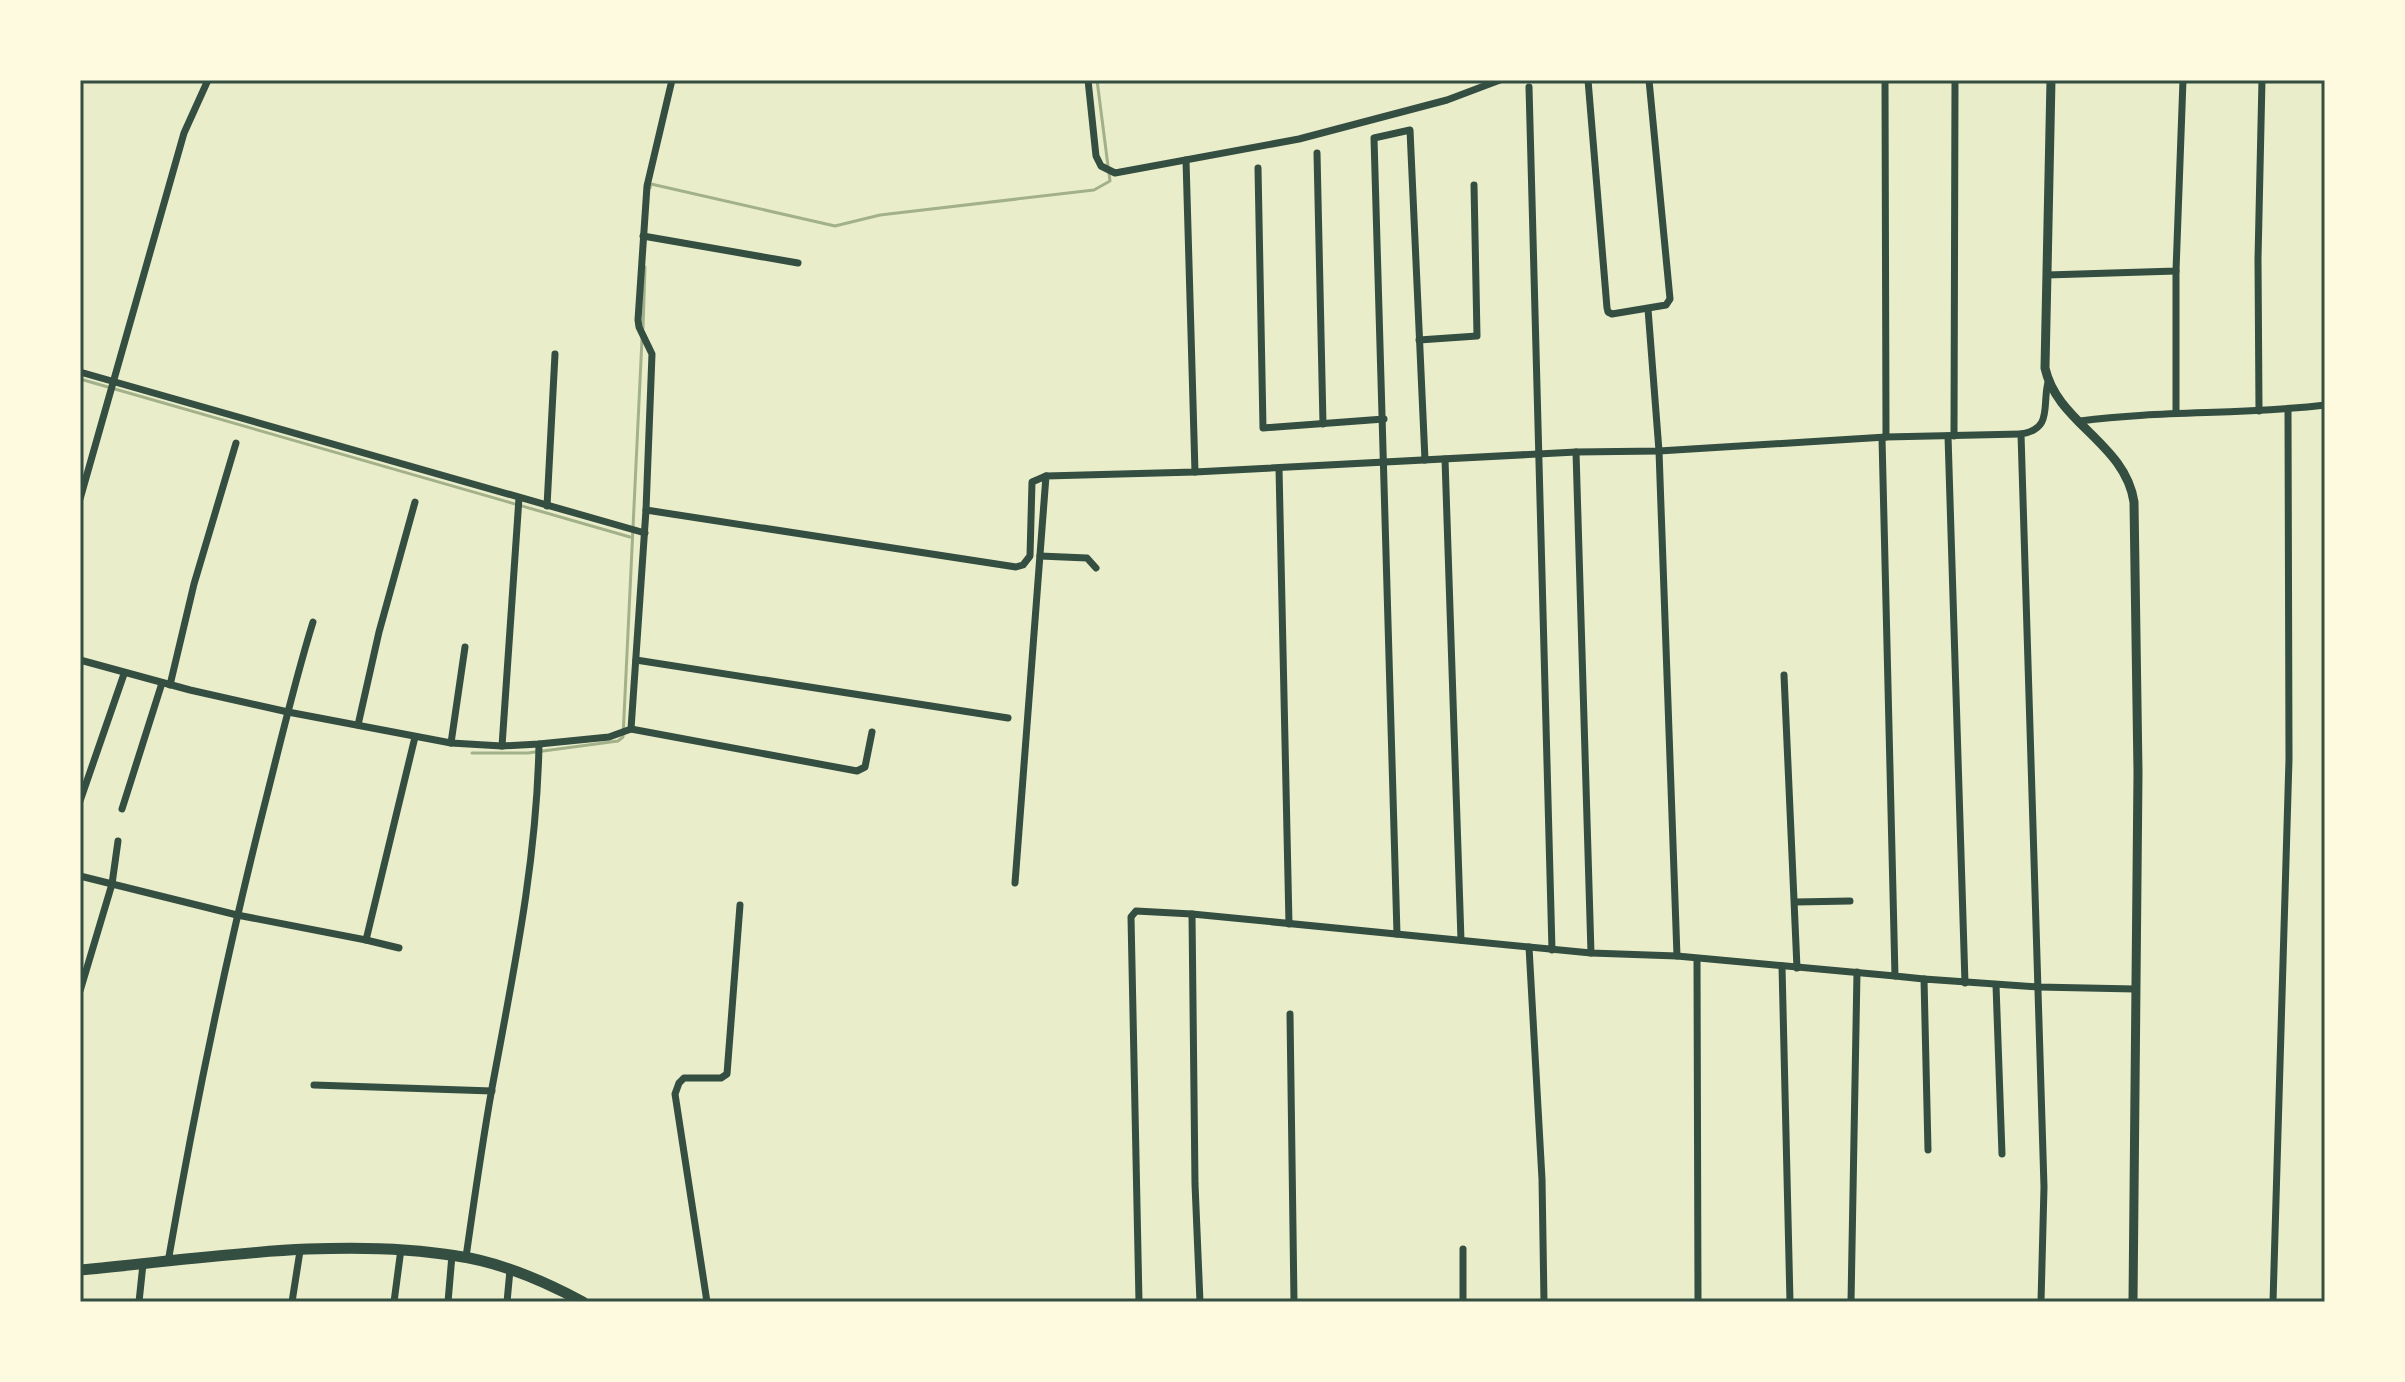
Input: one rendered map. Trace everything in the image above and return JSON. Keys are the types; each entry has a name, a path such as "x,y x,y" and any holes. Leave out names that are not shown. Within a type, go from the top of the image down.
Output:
{"highway":[{"path":"80,1270 300,1251 401,1249 466,1257 510,1270 567,1298 583,1302"}],"street":[{"path":"80,499 184,133 208,80"},
{"path":"631,729 645,533 652,354 638,320 643,236 647,186 672,80"},
{"path":"1088,80 1096,156 1105,170 1123,172 1299,139 1379,120 1500,80"},
{"path":"1588,80 1607,308 1612,314 1666,305 1670,299 1649,80"},
{"path":"1885,80 1884,438 1895,976"},
{"path":"1955,80 1951,436 1965,983"},
{"path":"646,510 1016,567 1027,562 1030,556 1032,482 1046,476 1195,472 1576,452 2021,434 2037,429 2043,422 2048,382 2044,355 2051,80"},
{"path":"2176,413 2176,271 2183,80"},
{"path":"2259,411 2262,80"},
{"path":"1529,87 1552,950"},
{"path":"1397,934 1386,462 1374,138 1410,130 1425,460"},
{"path":"1317,153 1323,424"},
{"path":"1186,160 1195,472"},
{"path":"1258,168 1263,428 1384,419"},
{"path":"1419,340 1477,336 1474,185"},
{"path":"643,236 798,263"},
{"path":"2047,275 2176,271"},
{"path":"1648,309 1659,451 1677,956"},
{"path":"547,506 555,354"},
{"path":"80,372 645,533"},
{"path":"2048,382 2124,469 2134,502 2138,772 2133,1302"},
{"path":"2080,421 2176,413 2288,410 2325,405"},
{"path":"2273,1302 2289,759 2288,410"},
{"path":"2021,434 2044,1187 2041,1302"},
{"path":"122,809 166,684 236,443"},
{"path":"1576,452 1591,953"},
{"path":"1445,459 1461,940"},
{"path":"1279,468 1289,924"},
{"path":"1015,883 1046,476"},
{"path":"502,746 519,498"},
{"path":"358,725 382,619 415,502"},
{"path":"1040,556 1087,558 1096,568"},
{"path":"168,1262 237,915 313,622"},
{"path":"451,743 465,647"},
{"path":"80,660 124,674 288,712 451,743 539,751 609,737 631,729 857,771 865,767 872,732"},
{"path":"636,660 1008,718"},
{"path":"80,801 124,674"},
{"path":"1784,675 1797,968"},
{"path":"366,940 415,737"},
{"path":"466,1257 526,900 539,751"},
{"path":"80,991 112,884 118,841"},
{"path":"80,876 237,915 399,948"},
{"path":"1796,902 1850,901"},
{"path":"707,1302 675,1094 684,1078 721,1078 727,1074 740,905"},
{"path":"1139,1302 1131,917 1136,911 1552,950 1677,956 1965,983 2135,989"},
{"path":"1192,914 1195,1184 1200,1302"},
{"path":"1529,947 1542,1179 1544,1302"},
{"path":"1697,959 1698,1302"},
{"path":"1782,966 1790,1302"},
{"path":"1851,1302 1857,972"},
{"path":"1924,979 1928,1150"},
{"path":"1996,985 2002,1154"},
{"path":"1290,1014 1294,1302"},
{"path":"314,1085 492,1091"},
{"path":"394,1302 401,1249"},
{"path":"1463,1249 1463,1302"},
{"path":"292,1302 300,1251"},
{"path":"448,1302 452,1255"},
{"path":"139,1302 143,1264"},
{"path":"507,1302 510,1270"}],"waterway":[{"path":"1097,80 1108,166"},
{"path":"650,188 651,184 835,226 880,215 1094,190 1110,181 1109,173"},
{"path":"643,328 645,267"},
{"path":"472,753 528,753 618,741 623,737 642,339"},
{"path":"80,379 630,537"}]}
